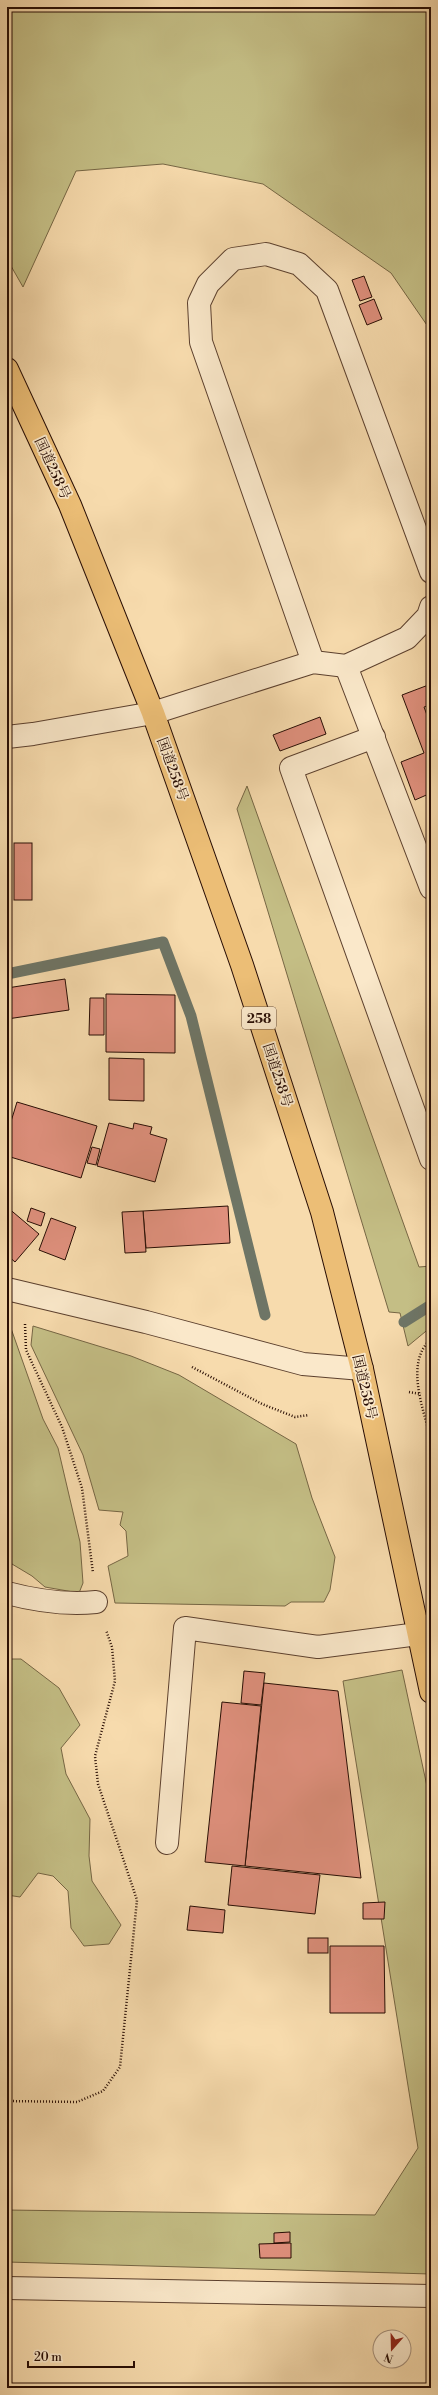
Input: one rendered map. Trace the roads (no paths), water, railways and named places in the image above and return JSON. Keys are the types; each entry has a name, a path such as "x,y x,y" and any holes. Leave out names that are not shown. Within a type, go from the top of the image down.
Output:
{"highway":[{"name":"国道258号","path":"7,369 70,504 153,713 242,965 322,1212 362,1369 431,1692"}],"street":[{"path":"313,662 201,342 200,304 208,284 233,259 266,254 300,264 327,290 431,572"},
{"path":"7,737 33,734 153,713 313,662 346,666 407,638 428,616 431,606"},
{"path":"346,666 431,888"},
{"path":"374,737 291,768 431,1159"},
{"path":"7,1289 146,1322 303,1364 362,1369"},
{"path":"7,1593 38,1601 73,1604 96,1602"},
{"path":"167,1843 184,1628 318,1646 418,1634"},
{"path":"7,2288 431,2296"}],"waterway":[{"path":"7,974 163,942 191,1016 265,1315"},
{"path":"404,1322 431,1305"}]}
